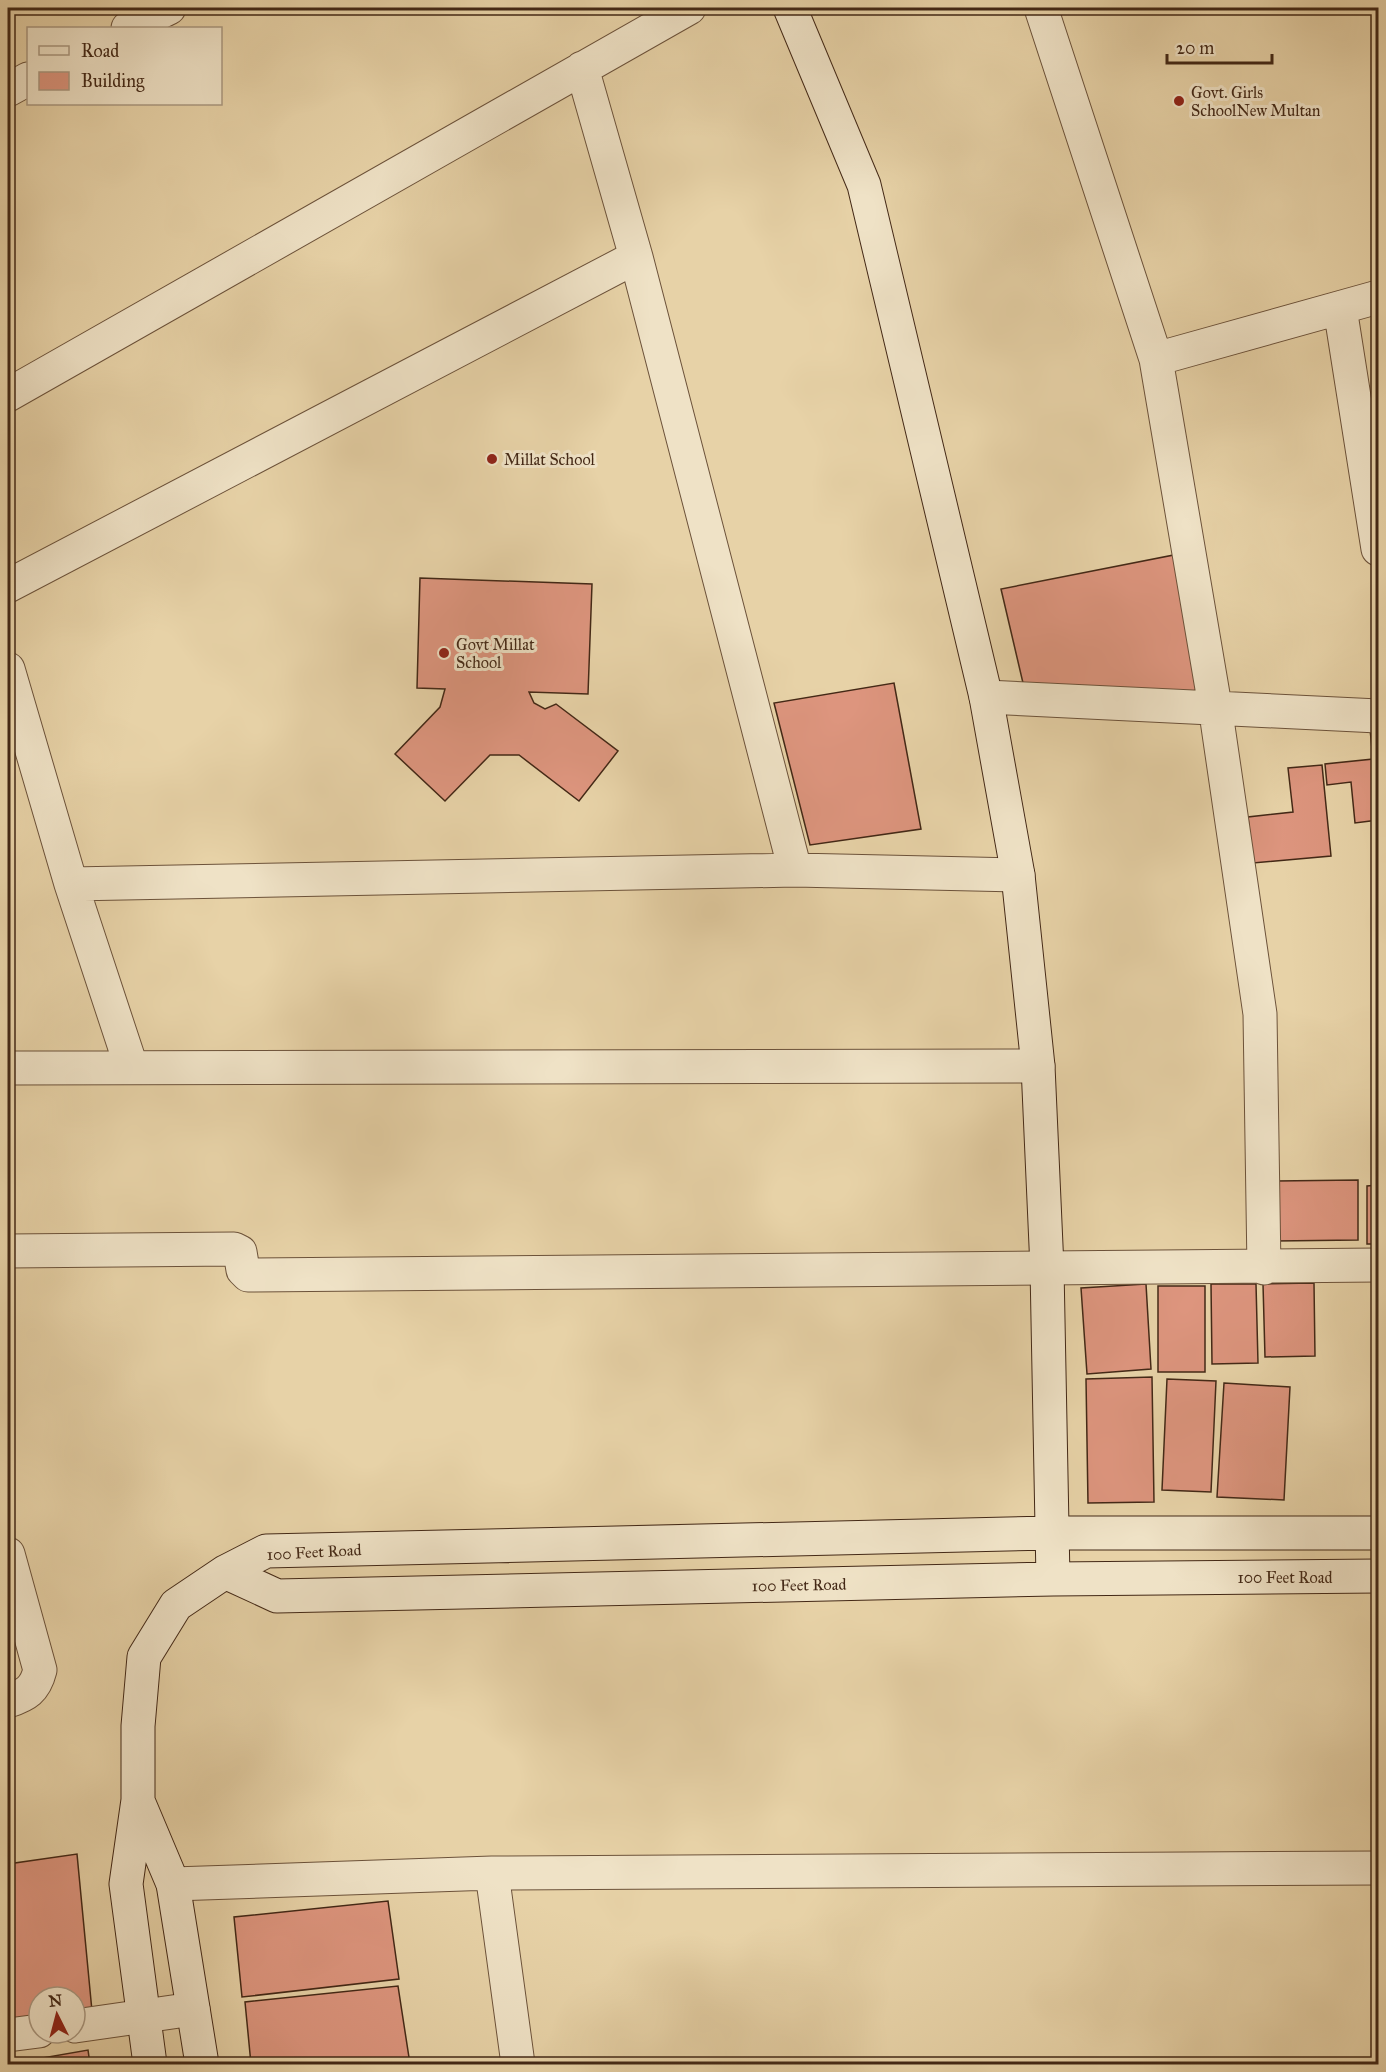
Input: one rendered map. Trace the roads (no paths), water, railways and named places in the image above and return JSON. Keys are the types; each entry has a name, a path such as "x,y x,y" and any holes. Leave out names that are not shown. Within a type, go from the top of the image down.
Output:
{"street":[{"path":"130,27 169,8"},
{"path":"8,395 689,8"},
{"path":"790,8 864,185 986,697 1018,874 1038,1066 1047,1268 1053,1579"},
{"path":"1041,8 1155,359 1215,706 1260,1014 1264,1268"},
{"path":"582,68 636,257 795,870"},
{"path":"8,90 27,80"},
{"path":"8,586 636,257"},
{"path":"1155,359 1378,297"},
{"path":"1340,308 1377,529"},
{"path":"8,669 71,884 131,1066"},
{"path":"986,697 1215,706 1378,716"},
{"path":"71,884 795,870 1018,874"},
{"path":"8,1068 1038,1066"},
{"path":"8,1251 234,1249 240,1252 243,1270 248,1275 1264,1268 1378,1265"},
{"name":"100 Feet Road","path":"150,2064 126,1884 138,1800 138,1726 144,1658 176,1605 225,1572 266,1551 1052,1533 1378,1533"},
{"path":"8,1554 40,1670 36,1684 27,1695 8,1701"},
{"name":"100 Feet Road","path":"225,1572 277,1596 1053,1579 1378,1576"},
{"name":"100 Feet Road","path":"138,1800 173,1884 202,2064"},
{"path":"173,1884 492,1873 1378,1868"},
{"path":"492,1873 518,2064"},
{"path":"87,2024 193,2009"},
{"path":"8,2035 27,2033"}],"place":[{"name":"Govt. Girls SchoolNew Multan","path":"1179,101"},
{"name":"Millat School","path":"492,459"},
{"name":"Govt Millat School","path":"444,653"}]}
